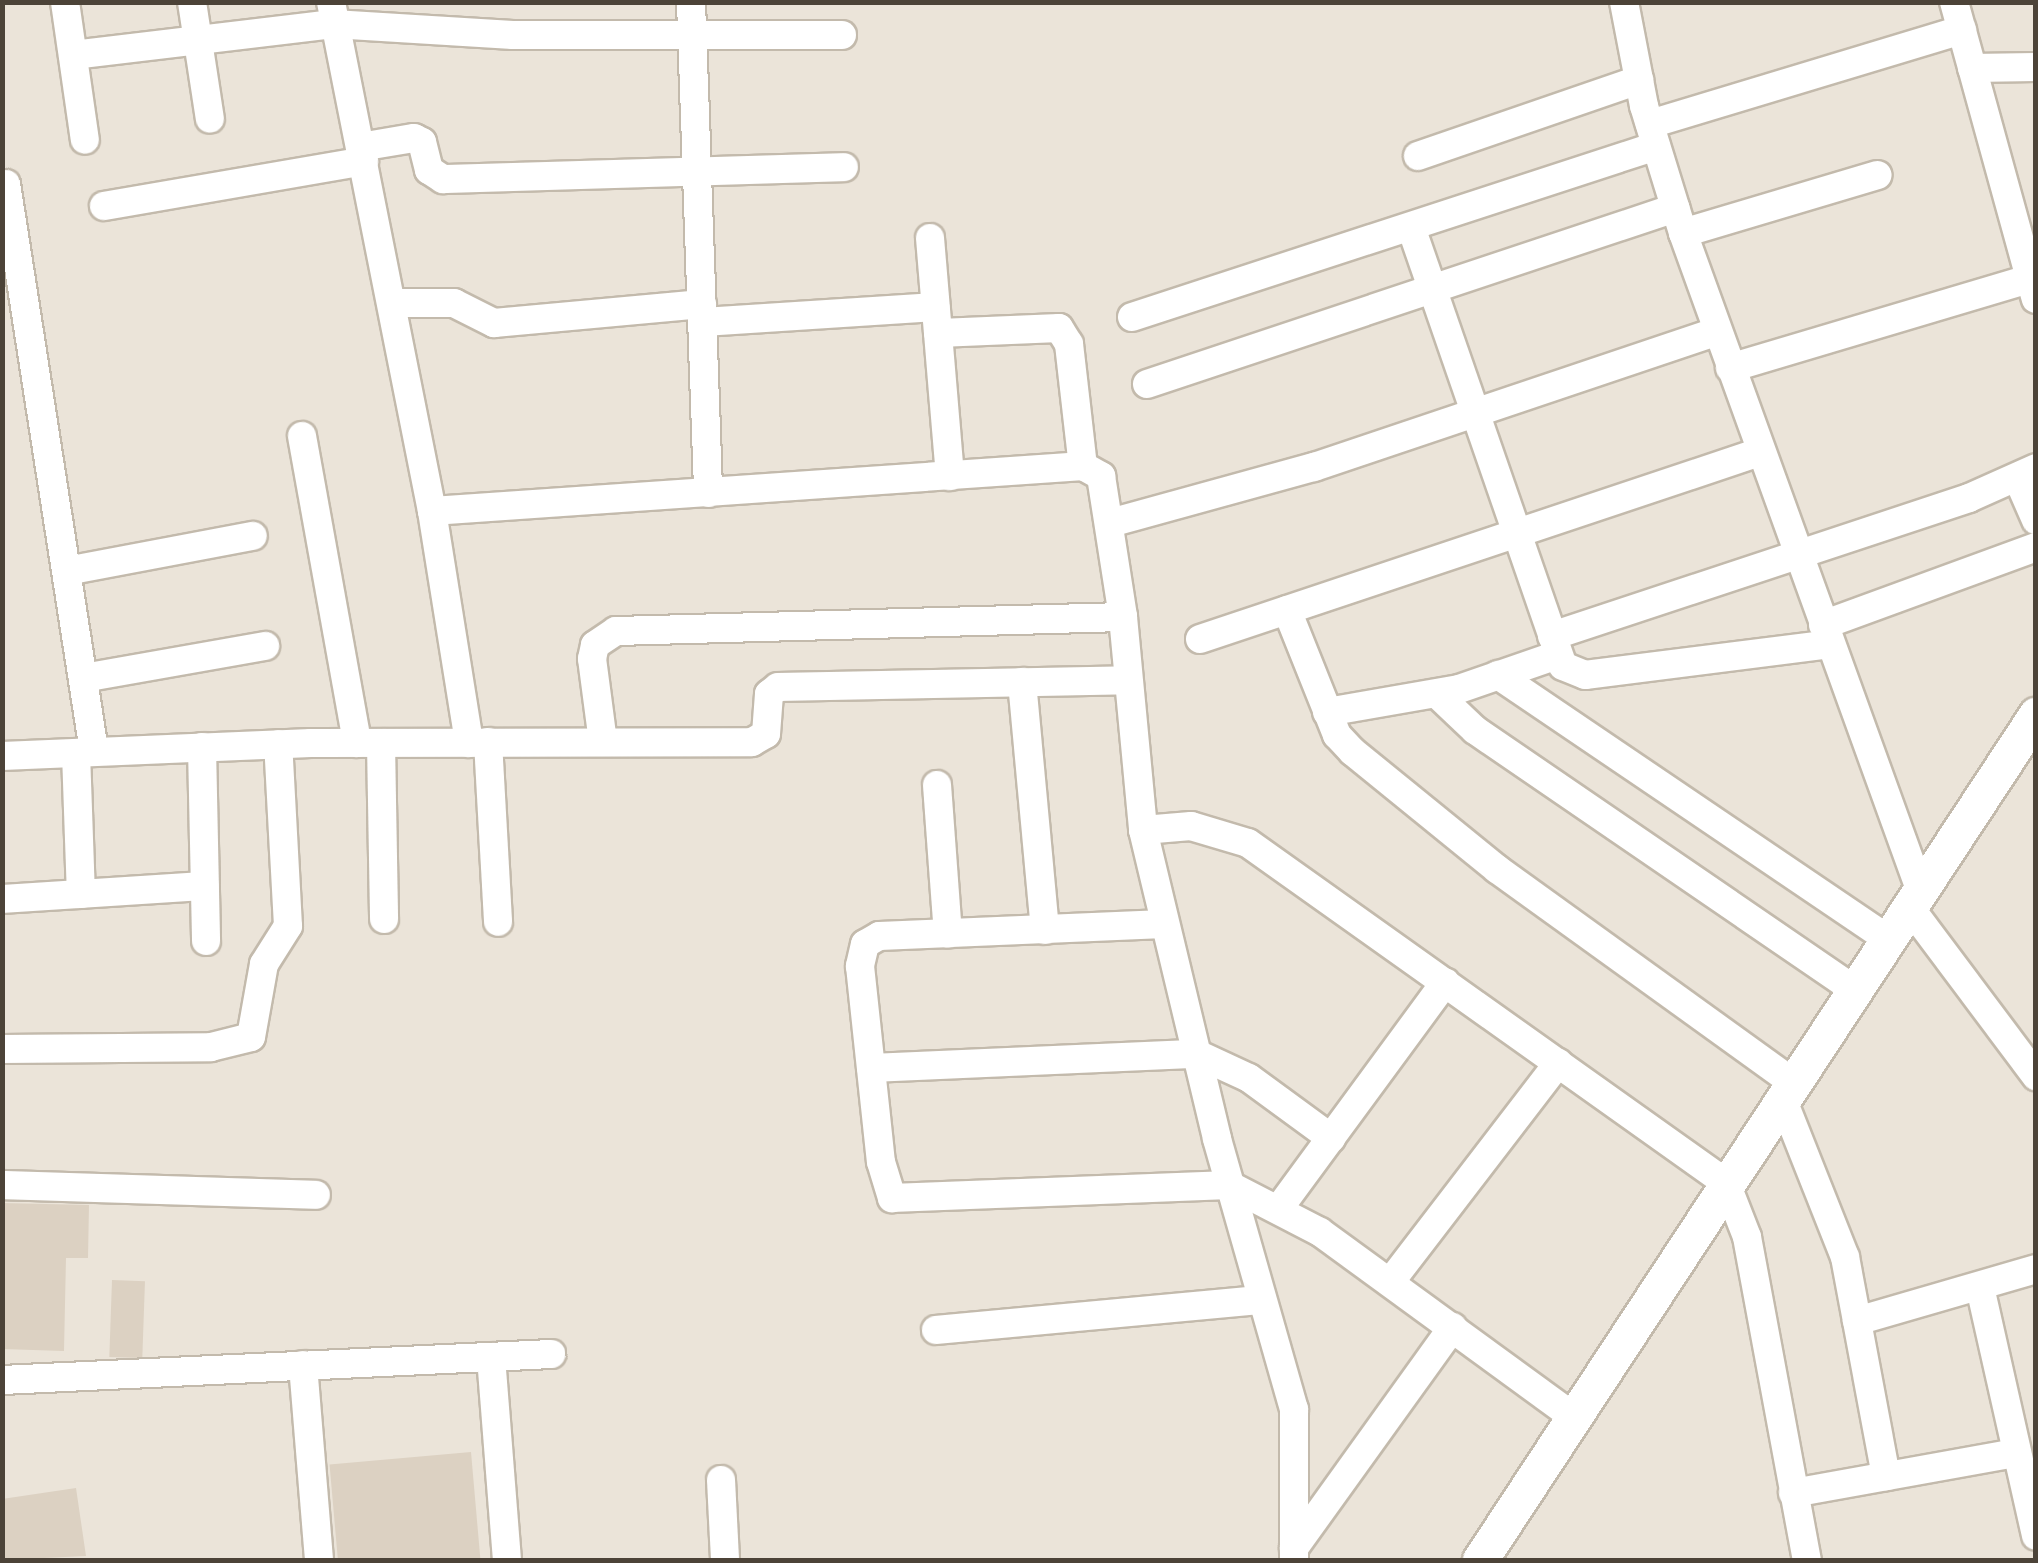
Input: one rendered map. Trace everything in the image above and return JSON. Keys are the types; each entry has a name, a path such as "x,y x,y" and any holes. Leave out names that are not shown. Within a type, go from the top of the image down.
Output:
{"street":[{"path":"65,2 85,140"},
{"path":"192,2 210,118"},
{"path":"691,2 708,492"},
{"path":"1624,2 1639,80 1679,220 1826,634 1914,897 2036,1076"},
{"path":"73,55 198,40 332,13 513,35 842,35"},
{"path":"332,13 479,742 498,922"},
{"path":"1132,317 1412,230 1958,16 2032,289 1730,368"},
{"path":"1972,68 2036,68"},
{"path":"1418,156 1639,80"},
{"path":"104,206 362,154 414,138 422,142 430,170 443,179 844,168"},
{"path":"1146,384 1433,290 1679,220 1878,175"},
{"path":"6,184 16,345 67,570 83,678 82,894"},
{"path":"1412,230 1521,534 1555,646 1568,671 1586,676 1826,634 2036,547"},
{"path":"930,238 950,476"},
{"path":"392,303 454,303 494,323 703,314 937,320 1060,328 1069,344 1082,466"},
{"path":"1110,523 1314,467 1717,331"},
{"path":"302,436 369,743 384,919"},
{"path":"1200,639 1760,452"},
{"path":"432,511 1082,466 1101,476 1123,617 1142,830 1229,1185 1294,1409 1294,1554"},
{"path":"1327,712 1437,694 1498,675 1555,646 1796,551 2027,474 2036,520"},
{"path":"67,570 254,536"},
{"path":"1286,610 1337,735 1389,783 1787,1090 1840,1240 1886,1476"},
{"path":"603,742 592,659 595,645 616,631 1123,617"},
{"path":"83,678 265,646"},
{"path":"1498,675 1886,938"},
{"path":"2,756 278,744 760,740 769,726 769,694 778,687 1128,680"},
{"path":"1022,682 1046,930"},
{"path":"1437,694 1475,730 1853,990"},
{"path":"1480,1560 2036,715"},
{"path":"2,1048 211,1047 251,1037 264,964 288,926 278,744"},
{"path":"202,747 206,941"},
{"path":"936,785 948,934"},
{"path":"1142,830 1191,826 1248,843 1726,1183 1746,1237 1807,1560"},
{"path":"2,899 205,886"},
{"path":"1164,924 879,936 861,950 881,1162 888,1190 899,1200 1229,1185 1280,1207 1391,1282 1572,1416"},
{"path":"1280,1207 1445,982"},
{"path":"871,1068 1197,1054 1250,1078 1331,1138"},
{"path":"1391,1282 1558,1063"},
{"path":"2,1186 316,1195"},
{"path":"1857,1321 2036,1269"},
{"path":"1980,1288 2036,1536"},
{"path":"936,1330 1262,1300"},
{"path":"1294,1554 1453,1328"},
{"path":"2,1380 551,1354"},
{"path":"492,1357 507,1560"},
{"path":"303,1365 319,1560"},
{"path":"1793,1493 2015,1453"},
{"path":"721,1480 724,1560"}],"shaded area":[{"path":"3,3 2035,3 2035,1560 3,1560"}],"building":[{"path":"2,1203 89,1205 88,1258 66,1258 64,1351 2,1349"},
{"path":"112,1280 145,1281 142,1358 109,1357"},
{"path":"471,1452 480,1560 338,1560 330,1464"},
{"path":"76,1488 86,1556 2,1560 2,1499"}]}
